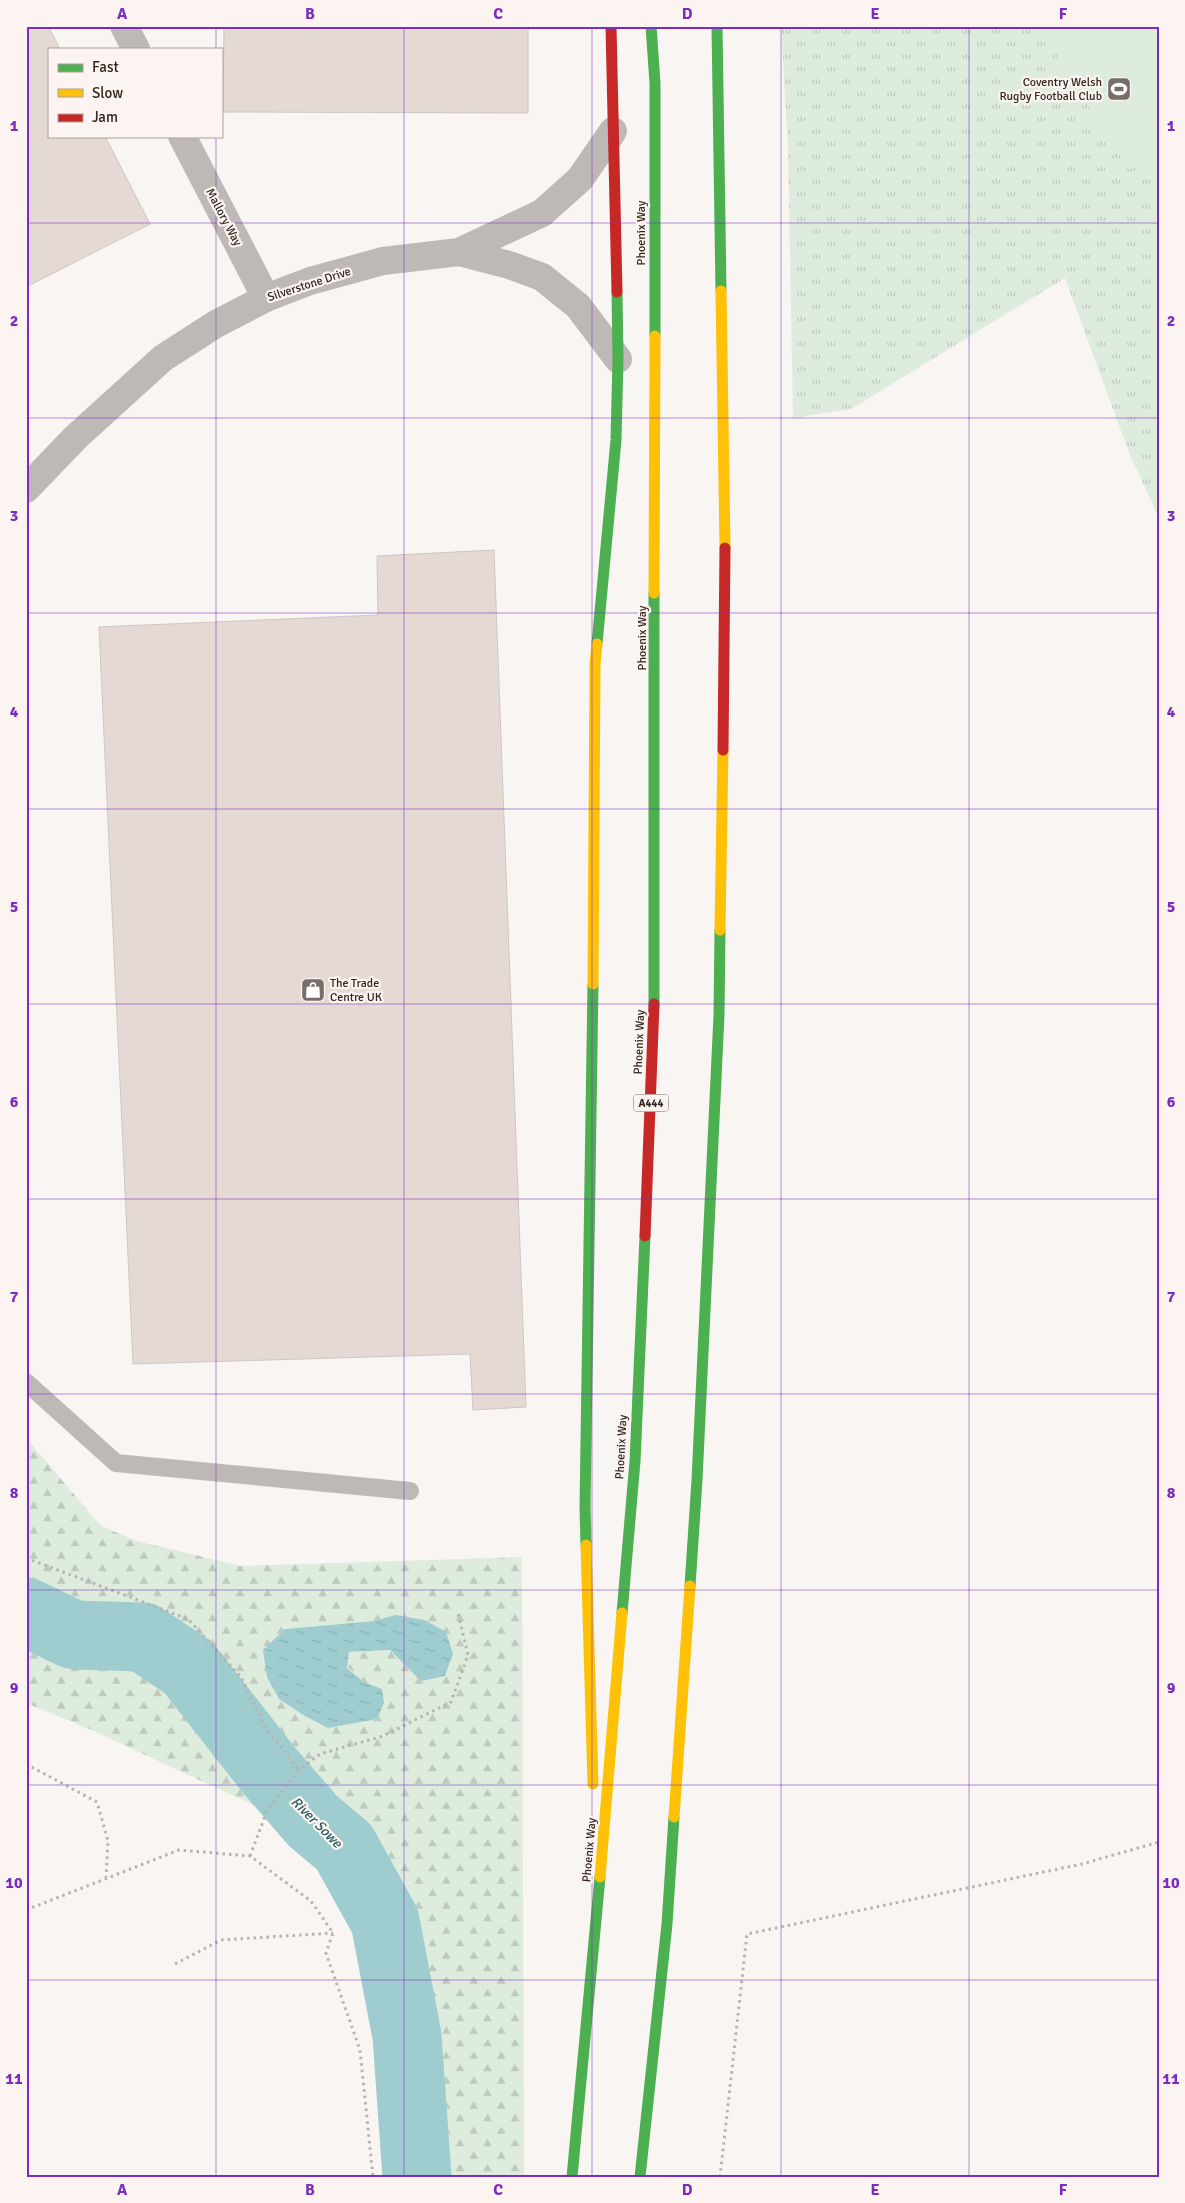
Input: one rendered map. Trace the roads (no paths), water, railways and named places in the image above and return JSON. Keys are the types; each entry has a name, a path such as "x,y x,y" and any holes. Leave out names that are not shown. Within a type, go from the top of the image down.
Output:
{"highway":[{"path":"597,1915 585,1508 593,1076 595,664 616,440 618,359 611,26"},
{"name":"Phoenix Way","path":"572,2177 597,1915 635,1461 654,1015 655,93 651,26"},
{"path":"640,2177 667,1924 697,1480 719,1015 726,581 717,26"}],"street":[{"path":"124,26 135,48"},
{"path":"459,252 542,213 580,179 613,131"},
{"name":"Mallory Way","path":"183,138 266,298"},
{"name":"Silverstone Drive","path":"26,488 76,437 163,358 216,324 266,298 310,281 383,261 459,252 508,265 542,277 578,306 618,359"}],"lane":[{"path":"26,1382 116,1463 410,1491"}],"water":[{"path":"395,1615 425,1620 446,1632 453,1654 445,1676 421,1681 390,1650 349,1652 347,1668 364,1682 382,1689 384,1703 377,1719 328,1728 279,1699 267,1677 263,1650 285,1629 374,1621"}],"waterway":[{"name":"River Sowe","path":"26,1612 74,1635 143,1637 188,1667 268,1769 313,1821 344,1847 385,1921 407,2036 417,2177"}],"place":[{"name":"Coventry Welsh Rugby Football Club","path":"1119,89"},
{"name":"The Trade Centre UK","path":"313,990"}]}
